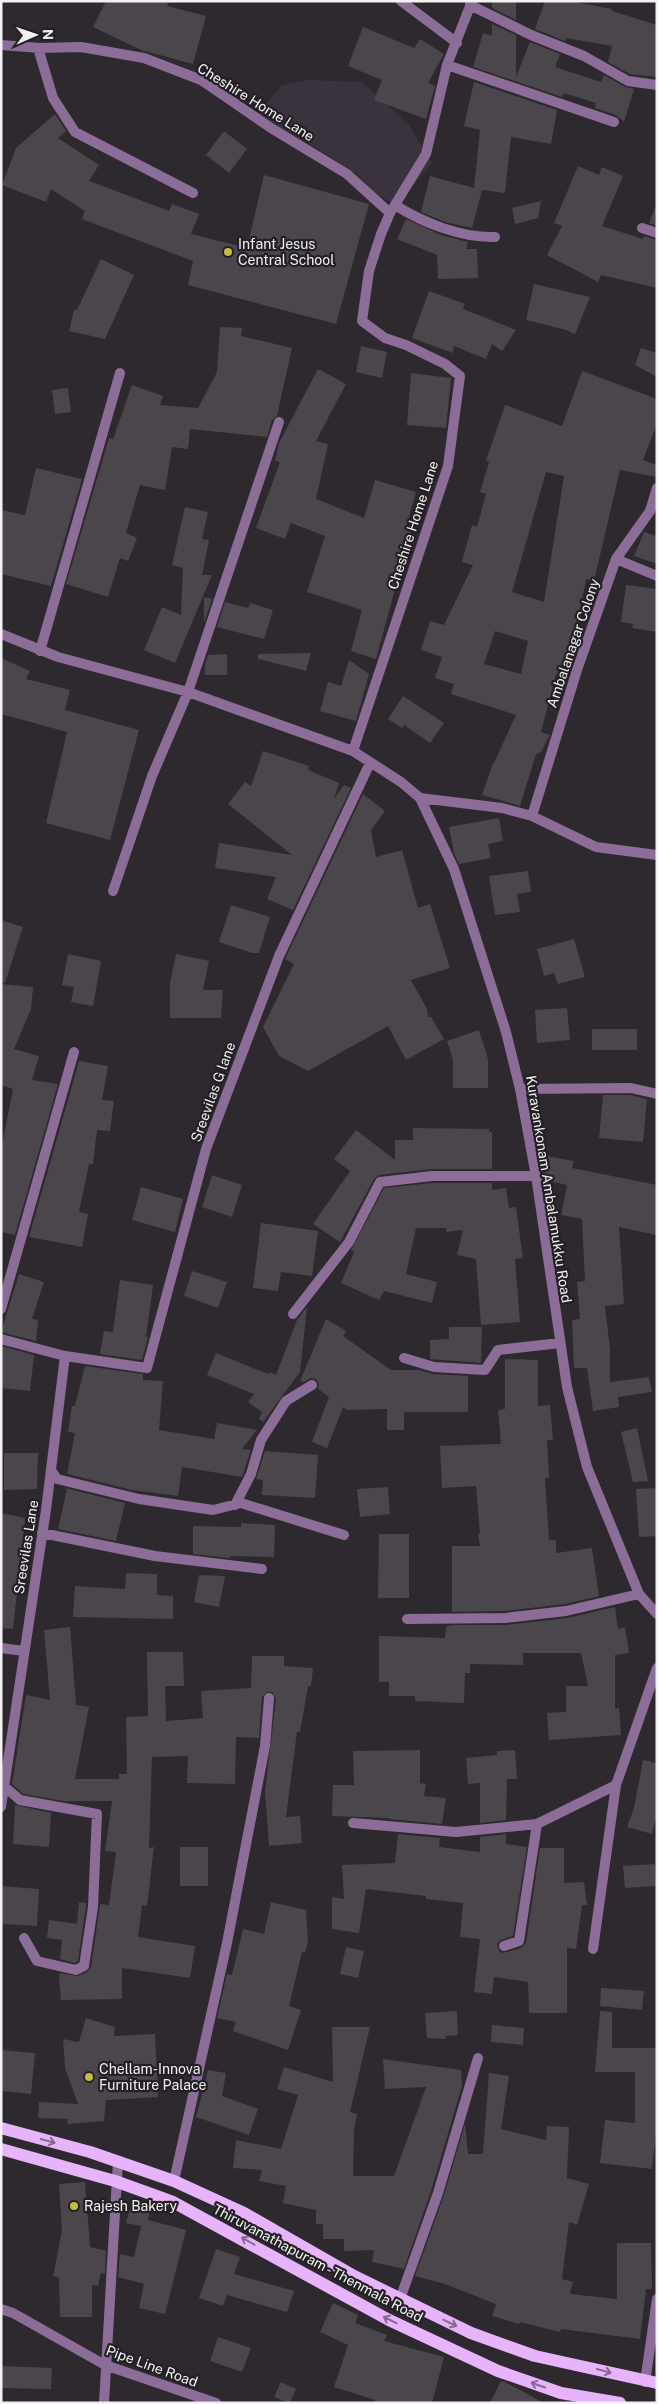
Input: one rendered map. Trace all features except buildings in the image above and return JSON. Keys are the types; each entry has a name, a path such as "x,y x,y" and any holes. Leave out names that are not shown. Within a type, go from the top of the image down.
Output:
{"main road":[{"path":"1,2128 118,2161 174,2181 244,2213 354,2276 471,2333 535,2356 590,2367 651,2383"},
{"name":"Thiruvanathapuram - Thenmala Road","path":"1,2149 115,2181 173,2202 389,2320 498,2371 561,2393 620,2403"}],"street":[{"path":"401,1 458,43"},
{"path":"471,3 531,35 584,56 628,81 657,85"},
{"name":"Cheshire Home Lane","path":"353,750 448,466 460,376 445,364 406,345 385,338 362,321 369,271 380,234 426,154 448,65 458,43 471,3"},
{"name":"Cheshire Home Lane","path":"1,45 38,48 81,47 144,58 201,80 271,128 347,174 393,209"},
{"path":"38,48 52,98 75,132 193,193"},
{"path":"448,65 614,122"},
{"path":"393,209 469,234 495,237"},
{"path":"642,228 657,233"},
{"path":"40,651 120,373"},
{"path":"113,891 152,776 188,692 279,422"},
{"name":"Ambalanagar Colony","path":"532,816 577,670 616,559 650,511 656,489"},
{"path":"616,559 657,576"},
{"name":"Kuravankonam Ambalamukku Road","path":"1,634 40,651 188,692 353,750 370,763 402,782 420,798 454,869 506,1032 520,1089 536,1176 567,1387 587,1467 639,1594 657,1614"},
{"name":"Sreevilas G lane","path":"65,1356 147,1368 206,1149 279,956 370,763"},
{"path":"420,798 502,808 532,816 596,847 657,855"},
{"path":"1,1309 74,1052"},
{"path":"520,1089 630,1088 657,1094"},
{"path":"293,1314 348,1242 380,1182 432,1176 536,1176"},
{"path":"1,1339 65,1356"},
{"path":"404,1358 434,1367 485,1370 498,1350 560,1343"},
{"name":"Sreevilas Lane","path":"1,1807 51,1470 65,1356"},
{"path":"235,1505 251,1474 261,1440 286,1401 312,1384"},
{"path":"51,1470 57,1479 139,1499 213,1510 241,1503 344,1534"},
{"path":"42,1533 155,1556 262,1569"},
{"path":"407,1619 505,1618 566,1612 639,1594"},
{"path":"1,1648 24,1651"},
{"path":"593,1949 616,1785 657,1668"},
{"path":"174,2181 231,1924 266,1746 269,1698"},
{"path":"353,1823 456,1832 537,1824 616,1785"},
{"path":"5,1787 20,1800 97,1814 93,1907 84,1966 76,1970 38,1961 24,1938"},
{"path":"504,1946 519,1942 537,1824"},
{"path":"400,2299 438,2193 478,2058"},
{"path":"104,2403 115,2181 118,2161"},
{"path":"651,2383 657,2299"},
{"name":"Pipe Line Road","path":"1,2309 13,2313 105,2365 216,2403"}],"shaded area":[{"path":"309,80 362,82 409,125 432,163 396,206 373,191 358,175 304,140 255,117 282,85"}],"place":[{"name":"Infant Jesus Central School","path":"228,252"},
{"name":"Chellam-Innova Furniture Palace","path":"89,2077"},
{"name":"Rajesh Bakery","path":"74,2206"}]}
